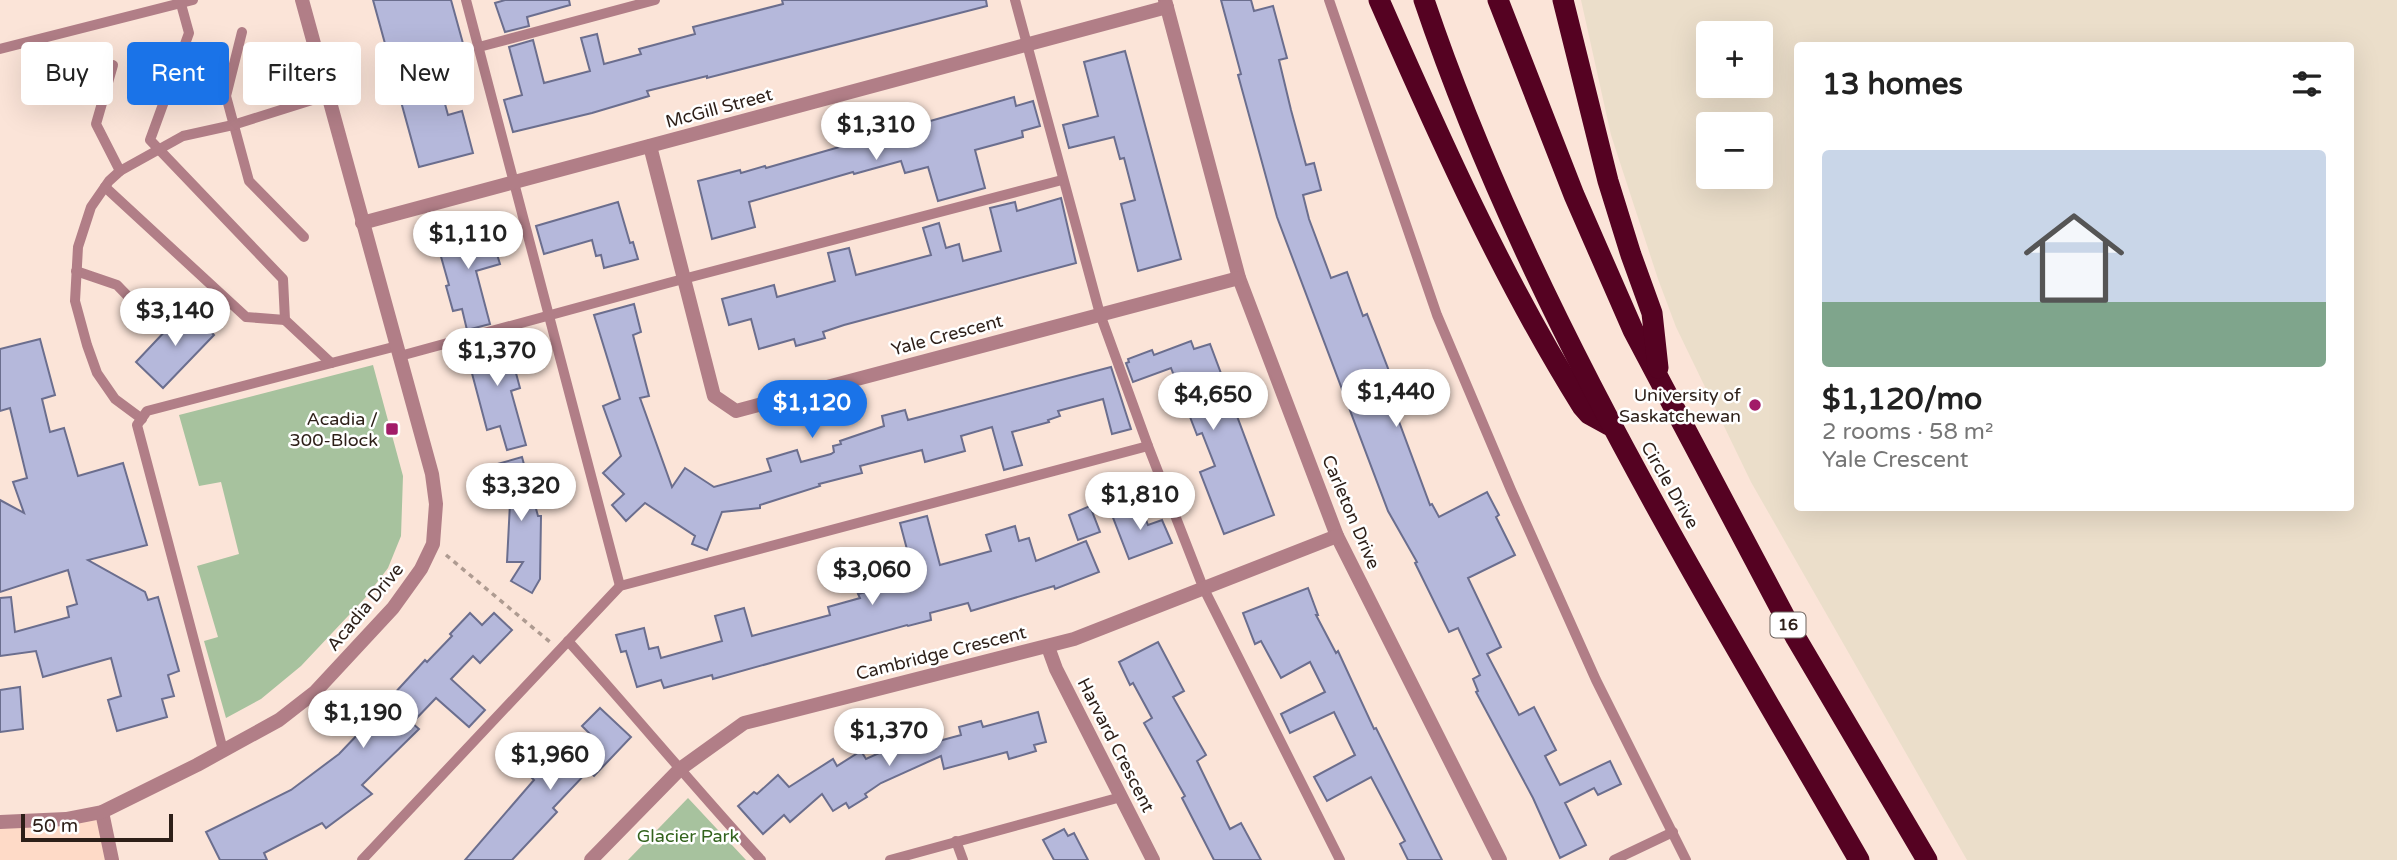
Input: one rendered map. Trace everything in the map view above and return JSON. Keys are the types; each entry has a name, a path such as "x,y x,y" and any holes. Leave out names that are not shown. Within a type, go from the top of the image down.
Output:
{"highway":[{"path":"1380,0 1464,189 1536,328 1582,406 1600,421 1611,426"},
{"name":"Circle Drive","path":"1424,0 1496,184 1565,335 1611,426 1859,860"},
{"name":"Circle Drive","path":"1498,0 1597,250 1660,384 1796,638 1927,860"},
{"path":"1563,0 1608,181 1652,313 1660,384"}],"street":[{"name":"Acadia Drive","path":"302,0 313,42"},
{"name":"McGill Street","path":"362,223 1028,45 1166,3"},
{"name":"Carleton Drive","path":"1166,3 1239,278 1336,536 1500,860"},
{"name":"Acadia Drive","path":"0,822 66,819 102,812 279,720 315,692 393,608 407,591 428,556 433,544 436,504 432,474 331,105"},
{"name":"Yale Crescent","path":"650,146 714,396 736,411 1239,278"},
{"name":"Cambridge Crescent","path":"591,860 680,769 744,723 1074,639 1336,536"},
{"name":"Harvard Crescent","path":"1048,647 1056,669 1153,860"},
{"path":"102,812 113,860"}],"lane":[{"path":"0,50 193,0"},
{"path":"466,0 620,586"},
{"path":"479,47 655,0"},
{"path":"1015,0 1100,314 1148,446 1203,587 1340,860"},
{"path":"1329,0 1437,315 1596,680 1686,860"},
{"path":"181,4 189,33 150,140 283,279 285,320"},
{"path":"242,32 226,96 249,181 304,237"},
{"path":"101,105 96,124 120,171"},
{"path":"142,419 115,399 97,373 75,301 78,247 90,206 120,171 183,136 233,125 296,105"},
{"path":"223,750 137,425 147,411 331,363 398,351 550,315 1062,180"},
{"path":"105,187 246,317 285,320 331,363"},
{"path":"76,271 117,285 151,320"},
{"path":"362,860 620,586 1148,446"},
{"path":"568,641 692,785 761,860"},
{"path":"890,860 1121,797"},
{"path":"1614,860 1672,832"},
{"path":"956,841 962,860"}],"shaded area":[{"name":"University of Saskatchewan","path":"1581,0 2397,0 2397,860 1967,860 1751,482 1676,327 1611,135"},
{"path":"102,812 112,860 0,860 0,822"}],"green space":[{"path":"373,365 403,476 401,536 388,568 365,598 301,666 261,699 226,718 204,641 218,637 197,566 239,554 221,482 199,486 179,415"},
{"name":"Glacier Park","path":"688,798 746,860 628,860"}],"building":[{"path":"373,0 451,0 463,42 385,42"},
{"path":"505,0 569,0 570,5 527,17 529,26 505,32 495,3"},
{"path":"782,0 986,0 987,6 647,91 649,96 513,132 504,100 522,95 509,47 533,40 544,83 590,71 581,38 597,34 604,64 641,54 639,49 695,34 693,27 783,4"},
{"path":"1221,0 1251,0 1254,11 1273,6 1287,58 1279,60 1291,110 1306,165 1314,163 1321,190 1303,195 1309,219 1331,278 1347,272 1363,316 1367,314 1399,397 1391,400 1430,505 1432,504 1439,517 1487,492 1499,515 1496,517 1515,555 1468,578 1501,647 1487,654 1519,715 1534,707 1556,750 1545,756 1560,785 1610,761 1621,784 1598,795 1594,788 1565,803 1586,845 1560,858 1533,798 1476,692 1478,691 1473,679 1480,675 1458,628 1449,632 1415,563 1417,562 1388,511 1277,217 1238,75 1241,74"},
{"path":"1125,51 1181,259 1138,271 1121,204 1135,200 1124,158 1120,159 1114,137 1069,148 1063,125 1098,116 1084,62"},
{"path":"1014,97 1016,106 1033,101 1040,126 1022,131 1023,137 975,150 985,188 938,201 928,167 905,173 901,161 749,202 755,227 712,239 698,181 740,170 741,173 765,166 766,168"},
{"path":"402,105 445,105 448,115 462,111 473,153 419,167"},
{"path":"1061,198 1076,263 844,325 823,332 825,338 796,346 794,339 759,349 751,319 729,325 722,299 774,285 777,297 835,281 828,253 849,248 856,275 931,255 923,228 939,223 946,248 959,244 963,261 1001,251 990,208 1015,202 1017,211"},
{"path":"618,202 630,243 633,242 638,259 604,268 601,255 596,256 592,240 544,254 536,226"},
{"path":"488,225 500,264 476,271 490,324 467,330 462,309 453,311 436,239"},
{"path":"634,304 641,332 633,335 649,396 640,398 672,487 685,468 714,487 771,471 767,459 797,450 801,462 831,454 834,452 833,446 841,444 840,441 884,426 882,416 905,410 908,420 1111,367 1131,429 1112,434 1103,399 1058,411 1060,416 1048,420 1049,422 1012,432 1022,465 1004,470 992,427 961,436 965,451 925,462 922,450 860,466 862,473 819,484 820,486 760,505 760,508 722,512 707,550 692,544 695,536 645,503 626,521 612,505 624,494 603,473 621,456 603,406 620,399 594,315"},
{"path":"186,309 214,335 163,388 136,362"},
{"path":"506,336 520,388 511,391 526,445 507,450 500,426 487,430 465,347"},
{"path":"40,339 55,395 42,399 50,432 64,428 78,476 123,463 147,545 88,560 145,592 148,600 158,597 179,671 168,675 174,696 162,699 167,717 117,731 108,700 121,696 111,658 43,677 36,651 0,656 0,598 11,597 15,632 69,617 67,607 77,604 68,570 0,592 0,500 24,513 13,482 27,478 10,408 0,411 0,349"},
{"path":"1191,341 1194,349 1210,344 1274,515 1224,534 1200,472 1215,466 1202,433 1197,435 1171,368 1133,382 1126,363 1129,362 1128,359 1152,350 1154,355"},
{"path":"522,457 538,516 541,516 540,579 532,593 511,581 523,562 507,562 510,503 505,504 494,465"},
{"path":"1140,504 1148,525 1162,520 1172,543 1129,559 1112,515"},
{"path":"1090,506 1100,532 1078,540 1069,515"},
{"path":"927,516 940,565 991,551 986,535 1015,526 1019,541 1029,538 1036,561 1086,541 1099,572 1055,589 1054,586 971,611 968,603 930,613 931,620 713,679 712,675 664,688 661,680 637,687 626,651 621,652 616,635 644,628 649,649 658,647 661,658 722,641 715,616 744,608 752,636 830,615 828,607 860,598 858,594 896,584 895,577 913,572 900,523"},
{"path":"1308,588 1316,615 1336,653 1338,651 1374,729 1376,728 1442,860 1408,860 1400,844 1405,841 1371,777 1327,801 1314,777 1355,755 1334,712 1290,733 1281,714 1325,692 1310,662 1281,678 1261,641 1255,644 1243,613"},
{"path":"470,613 482,625 494,613 512,630 480,663 473,656 451,679 485,710 469,727 436,698 412,723 419,729 362,785 372,794 326,828 322,823 264,853 267,860 220,860 206,832 291,790 339,754 360,732 356,729 368,716 371,719 425,660 427,662 452,636 450,634"},
{"path":"1158,642 1184,691 1173,697 1206,755 1197,761 1230,829 1241,823 1261,860 1214,860 1182,798 1185,796 1144,723 1152,718 1133,683 1130,685 1119,662"},
{"path":"20,687 23,729 0,732 0,690"},
{"path":"600,708 631,737 594,776 588,771 553,808 557,812 512,860 465,860 534,780 527,773 543,756 561,773 594,738 582,726"},
{"path":"1038,712 1046,742 1034,745 1036,751 1009,759 1007,752 944,769 941,756 881,783 865,794 867,797 849,808 846,803 833,811 822,794 790,822 784,815 763,834 738,806 754,792 757,794 778,775 789,787 833,759 837,766 861,751 866,759 919,735 924,745 961,735 959,727 981,721 983,727"},
{"path":"1064,829 1068,836 1074,833 1088,860 1054,860 1043,840"}],"place":[{"name":"University of Saskatchewan","path":"1755,405"},
{"name":"Acadia / 300-Block","path":"392,429"}]}
